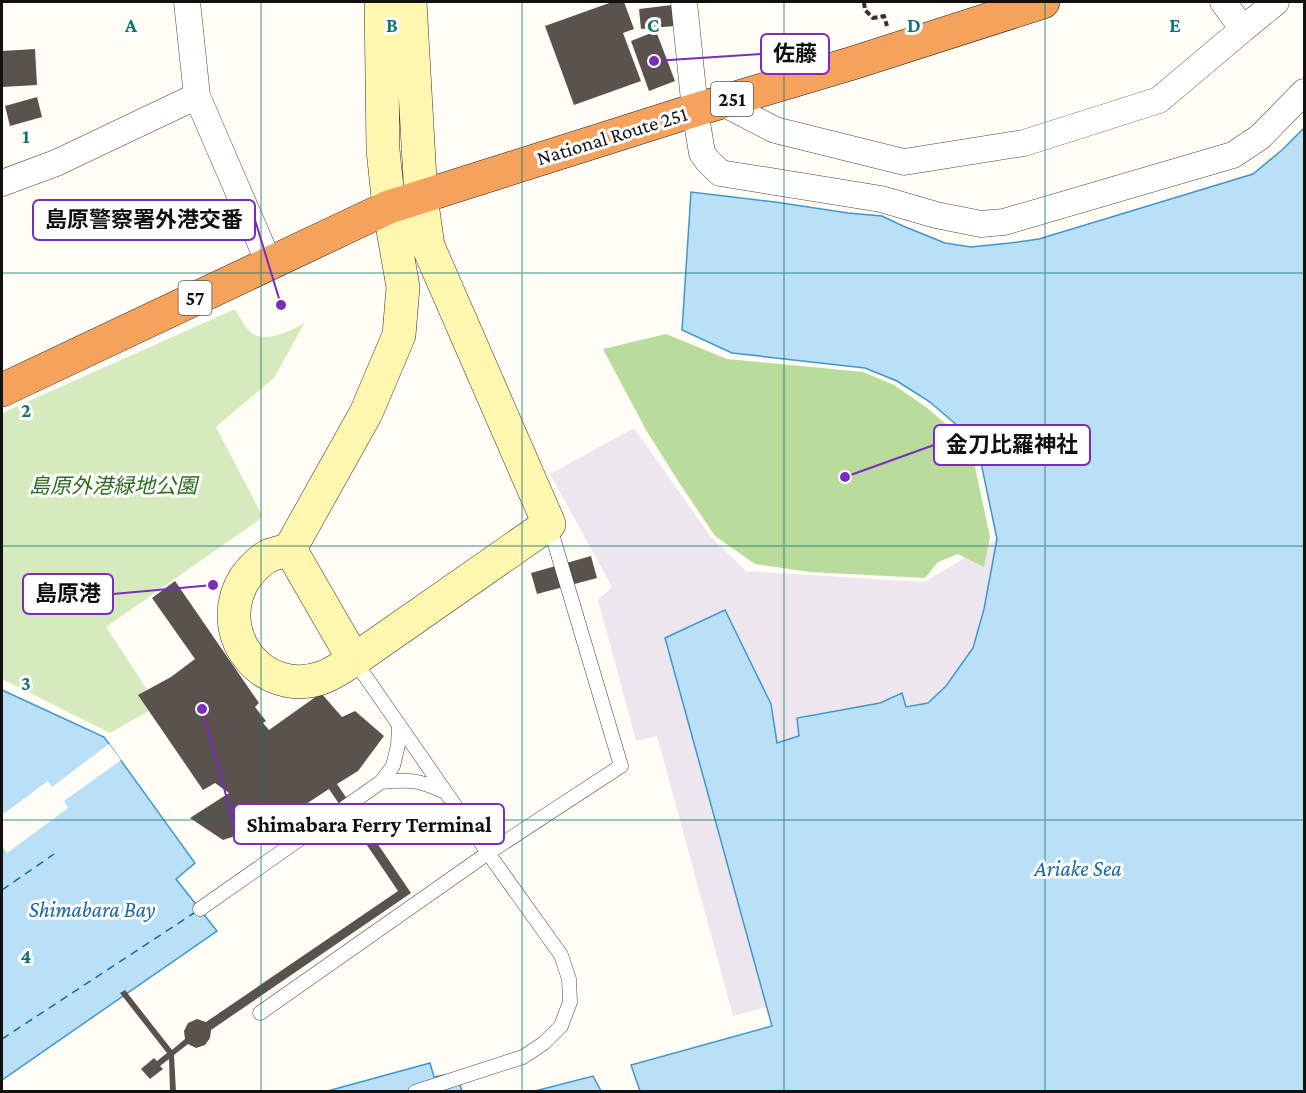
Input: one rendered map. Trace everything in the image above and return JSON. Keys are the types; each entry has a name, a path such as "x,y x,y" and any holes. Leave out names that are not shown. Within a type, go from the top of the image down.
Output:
{"highway":[{"name":"National Route 251","path":"421,196 1043,2"},
{"name":"57","path":"2,390 389,207 421,196"}],"street":[{"path":"187,2 197,96 269,263"},
{"path":"381,2 383,150 389,207 403,287 399,335 366,413 290,549 267,557 250,570 239,588 234,609 235,630 244,650 258,666 277,678 300,682 322,678 354,660 549,524 428,246 421,196 410,2"},
{"path":"684,2 708,106 702,153 720,173 881,199 936,215 981,224 1004,222 1233,155 1260,138 1305,92"},
{"path":"1223,2 1243,28"},
{"path":"708,106 775,130 904,162 1024,143 1159,100 1276,2"},
{"path":"2,183 56,163 197,96"},
{"path":"290,549 354,660"}],"lane":[{"path":"260,1013 488,853 621,766 549,524"},
{"path":"354,660 561,955 569,979 570,1002 561,1026 544,1043 523,1057 415,1092"},
{"path":"200,909 381,782 393,766 398,745 399,725"},
{"path":"381,782 402,780 423,782 445,792"}],"shaded area":[{"path":"634,428 711,537 746,571 924,582 997,539 984,609 973,648 946,686 928,703 906,707 902,693 880,703 797,718 799,736 777,743 771,704 665,639 767,1007 733,1016 657,736 636,741 598,600 612,587 550,474"}],"green space":[{"name":"島原外港緑地公園","path":"235,309 244,325 260,336 284,333 305,322 274,378 216,427 263,517 106,627 158,706 110,733 2,679 2,413"},
{"path":"666,334 727,359 863,372 894,385 926,407 954,431 974,462 990,537 984,567 958,554 938,562 925,578 810,572 755,564 715,536 646,430 603,349"}],"water":[{"name":"Ariake Sea","path":"1304,128 1304,1091 640,1091 631,1065 772,1026 665,638 725,610 771,704 777,743 799,736 797,718 880,703 902,693 906,707 928,703 946,686 973,648 984,609 997,539 980,458 959,427 930,402 897,381 865,368 732,353 682,330 691,192 882,216 945,243 971,247 1010,243 1039,239 1253,174"},
{"name":"Shimabara Bay","path":"2,690 104,737 195,863 176,879 217,931 2,1080"},
{"path":"430,1063 434,1077 456,1073 462,1091 324,1092"},
{"path":"593,1076 601,1091 535,1091"}],"pier":[{"path":"109,744 121,760 64,801 68,808 7,853 2,845 2,815 48,781 52,787"}],"building":[{"path":"612,2 624,2 634,29 623,33 641,81 574,105 545,26"},
{"path":"672,5 674,26 641,29 639,9"},
{"path":"656,31 675,81 649,91 631,41"},
{"path":"35,49 37,85 2,87 2,51"},
{"path":"37,97 42,117 10,126 5,106"},
{"path":"591,556 597,578 537,594 531,573"},
{"path":"175,581 259,703 255,707 266,721 263,723 269,730 321,693 342,717 355,711 384,736 358,771 337,784 411,893 211,1030 210,1038 205,1045 196,1048 188,1044 174,1055 176,1092 170,1092 169,1059 160,1066 163,1069 150,1079 141,1069 154,1058 157,1061 167,1053 120,993 125,990 172,1050 185,1039 184,1031 188,1023 197,1019 206,1022 398,891 329,789 280,821 223,840 190,818 229,793 215,783 203,790 138,695 171,677 195,659 152,598"}],"ferry route":[{"path":"2,890 54,854"},
{"path":"2,1039 194,913"}],"place":[{"name":"佐藤","path":"654,61"},
{"name":"島原警察署外港交番","path":"281,305"},
{"name":"金刀比羅神社","path":"845,477"},
{"name":"島原港","path":"213,585"},
{"name":"Shimabara Ferry Terminal","path":"202,709"}]}
